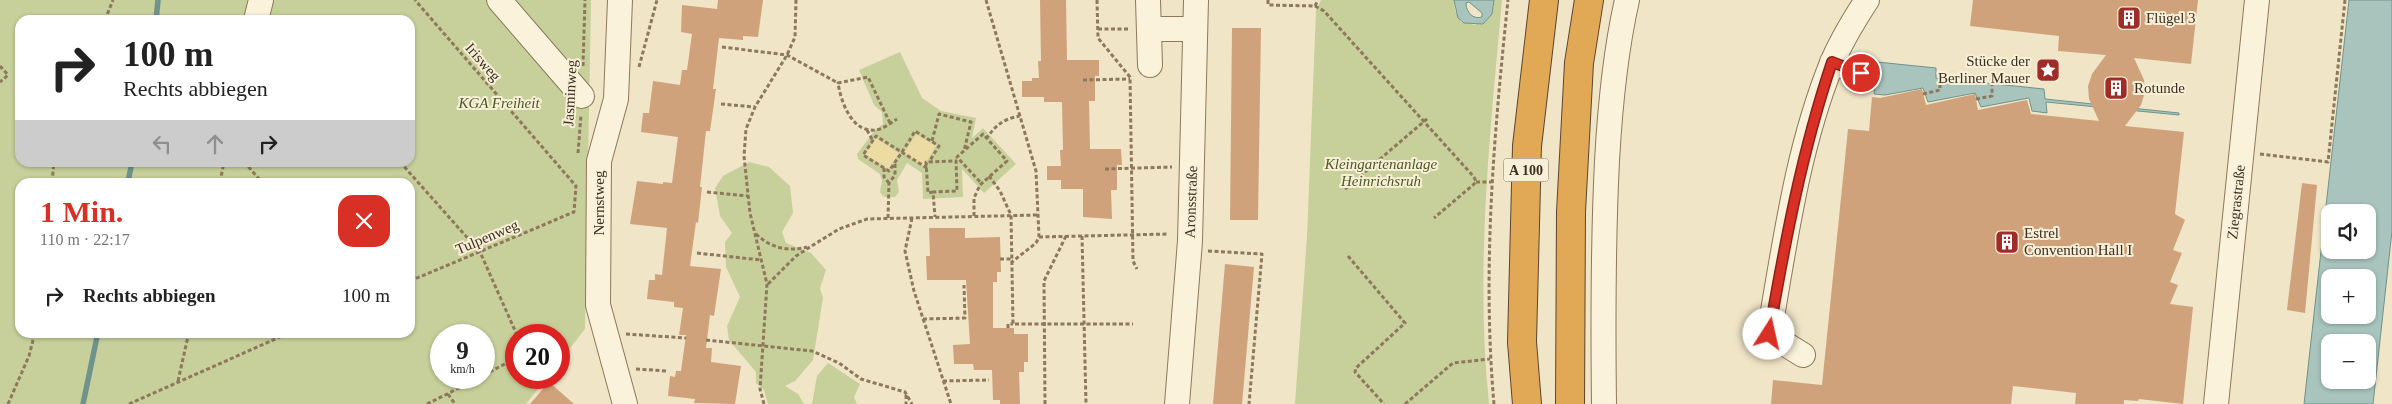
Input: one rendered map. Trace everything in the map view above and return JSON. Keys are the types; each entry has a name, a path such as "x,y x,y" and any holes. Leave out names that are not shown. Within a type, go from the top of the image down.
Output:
{"highway":[{"name":"A 100","path":"1527,404 1522,342 1527,146 1544,0"},
{"path":"1570,404 1571,212 1579,64 1589,0"}],"street":[{"path":"257,15 261,0"},
{"path":"499,0 582,96"},
{"name":"Nernstweg","path":"620,0 616,99 599,161 598,305 625,404"},
{"path":"1148,0 1150,66"},
{"name":"Aronsstraße","path":"1177,404 1189,242 1196,0"},
{"path":"1604,404 1603,232 1608,142 1619,37 1627,0"},
{"path":"1803,355 1769,334 1794,198 1814,114 1832,62 1867,0"},
{"name":"Ziegrastraße","path":"2216,404 2257,0"},
{"path":"1149,29 1195,29"},
{"path":"1832,62 1861,73"}],"path":[{"path":"107,15 113,0"},
{"name":"Irisweg","path":"415,0 576,186"},
{"name":"Jasminweg","path":"578,159 585,0"},
{"path":"637,75 657,0"},
{"path":"764,404 760,389 767,284 748,196 744,156 746,129 755,107 788,55 795,37 796,0"},
{"path":"986,0 1036,171 1039,237 1036,243 1012,261 1000,259"},
{"path":"1097,0 1098,38 1130,79 1132,261 1137,269"},
{"path":"1268,0 1268,5 1315,6 1324,11 1474,177 1476,182"},
{"path":"1315,6 1318,0"},
{"path":"1494,404 1490,360 1488,286 1491,182 1508,0"},
{"path":"2260,154 2328,162 2345,0"},
{"path":"1098,30 1149,29"},
{"path":"722,47 788,55 838,82 868,76 890,123"},
{"path":"0,66 8,75 0,82"},
{"path":"1923,94 1940,90 1940,78"},
{"path":"1083,80 1130,79"},
{"path":"838,82 841,101 852,119 866,129 873,141"},
{"path":"1976,99 1992,96 1992,84"},
{"path":"721,104 755,107"},
{"path":"932,141 939,114 971,122 964,151"},
{"path":"986,139 996,126 1006,118 1020,116"},
{"path":"1345,188 1428,118"},
{"path":"866,129 877,130 897,119"},
{"path":"926,168 901,153 876,136 863,155 888,172 901,153 915,131 939,146 929,162 926,162 928,193 957,191 957,159 983,134 1007,160 982,184 974,198 974,216"},
{"path":"929,162 957,159"},
{"path":"957,159 982,184"},
{"path":"888,218 889,183 895,175 895,162"},
{"path":"248,167 258,178"},
{"path":"404,167 414,178"},
{"path":"1105,169 1176,167"},
{"path":"884,168 885,180 889,183"},
{"path":"990,176 1000,191 1011,215 1013,324"},
{"path":"576,186 577,177"},
{"path":"415,179 480,252 512,324"},
{"path":"1434,218 1476,182 1491,182"},
{"name":"Tulpenweg","path":"415,279 574,212 576,186"},
{"path":"707,192 748,196"},
{"path":"933,192 935,217"},
{"path":"767,284 796,256 839,229 867,219 1038,215"},
{"path":"912,218 905,251 923,319 951,404"},
{"path":"755,232 764,241 777,248 796,250 810,247"},
{"path":"1039,237 1132,235 1262,254 1250,404"},
{"path":"1045,404 1044,281 1066,236"},
{"path":"1082,236 1086,404"},
{"path":"697,253 761,260"},
{"path":"1348,256 1405,323 1356,368 1355,372 1384,404"},
{"path":"923,319 964,318 964,285"},
{"path":"1008,328 1008,324 1133,324"},
{"path":"606,332 686,338"},
{"path":"8,404 29,356 34,338"},
{"path":"178,381 187,338"},
{"path":"129,404 276,338"},
{"path":"706,340 764,347 812,350 840,364 861,379 905,392 912,404"},
{"path":"1405,404 1453,362 1490,360"},
{"path":"615,368 668,371"},
{"path":"944,381 989,380"},
{"path":"428,404 458,389"},
{"path":"905,392 906,404"},
{"path":"448,394 455,404"}],"green space":[{"name":"KGA Freiheit","path":"0,0 591,0 585,329 570,348 570,324 505,324 505,389 538,389 526,404 0,404"},
{"name":"Kleingartenanlage Heinrichsruh","path":"1321,0 1454,0 1455,10 1461,22 1475,25 1493,10 1494,0 1502,0 1489,151 1484,252 1483,303 1489,404 1295,404 1307,237 1316,10"},
{"path":"900,52 922,98 941,111 976,118 972,138 983,128 1016,164 984,193 962,169 963,197 923,199 922,173 907,163 897,180 899,192 895,197 884,197 880,192 882,181 880,174 858,159 857,154 875,130 883,124 882,112 874,105 859,70"},
{"path":"749,162 769,167 790,186 793,213 782,232 786,243 811,253 826,270 820,288 823,298 813,360 795,381 785,386 798,394 804,404 768,404 764,390 756,383 756,372 729,340 727,326 740,297 726,267 725,242 732,233 720,216 715,188 723,176"},
{"path":"828,363 860,384 854,397 857,404 812,404 817,376"}],"sand":[{"path":"916,134 936,146 924,166 904,153"},
{"path":"876,138 899,153 888,170 865,154"}],"water":[{"path":"1454,0 1494,0 1492,14 1483,24 1464,23 1458,18","holes":["1469,2 1482,13 1482,17 1473,16 1469,12 1466,3"]},
{"path":"2349,0 2392,0 2392,231 2376,377 2376,334 2321,334 2321,389 2375,389 2373,404 2304,404 2321,251 2321,259 2376,259 2376,204 2326,204"},
{"path":"1877,62 1936,68 1936,78 2044,89 2045,99 2179,113 2179,115 2046,102 2047,113 2032,111 2029,98 1981,107 1975,93 1928,102 1923,88 1885,95 1874,94"}],"building":[{"path":"718,0 763,0 758,37 743,36 743,40 719,38 713,89 716,89 710,131 706,131 698,223 696,222 690,266 721,269 714,316 710,315 706,348 712,348 711,362 741,366 735,404 694,403 695,399 668,396 670,376 675,377 676,371 681,371 686,335 679,335 683,308 674,307 674,302 647,299 649,280 655,280 655,274 662,275 667,228 630,224 637,181 663,184 663,182 672,183 678,137 641,132 643,113 649,113 653,81 680,85 682,70 687,70 692,34 681,32 682,5 717,9"},
{"path":"1040,0 1066,0 1067,60 1099,60 1099,76 1095,76 1095,101 1089,101 1090,149 1121,149 1122,165 1117,165 1117,190 1111,190 1112,219 1083,217 1083,189 1061,189 1061,180 1047,180 1047,166 1061,166 1060,150 1063,150 1062,102 1044,102 1044,97 1022,97 1022,81 1032,81 1032,78 1039,78 1038,61 1041,61"},
{"name":"Estrel Convention Hall I","path":"1973,0 2198,0 2191,64 2134,58 2144,80 2145,92 2141,105 2125,126 2184,132 2175,214 2185,220 2173,250 2182,253 2170,282 2178,285 2170,304 2193,307 2183,404 2139,399 2138,401 2124,400 2124,404 2075,404 2076,393 2013,386 2011,404 1771,404 1773,380 1822,385 1848,129 1869,131 1872,97 1880,98 1922,89 1926,105 1975,94 1978,110 2027,100 2031,114 2099,121 2089,99 2088,86 2092,74 2106,55 2058,51 2059,36 1970,26"},
{"path":"1232,28 1261,28 1258,220 1230,220"},
{"path":"2302,183 2317,185 2305,313 2287,310"},
{"path":"929,228 965,228 965,238 1000,237 1001,272 997,272 997,282 993,282 993,328 1014,328 1014,334 1028,334 1028,362 1024,362 1024,372 1019,372 1020,404 1000,404 1000,400 993,400 992,370 974,370 973,364 954,364 953,345 970,344 966,280 927,280 926,256 930,256"},
{"path":"1225,264 1254,267 1242,404 1213,404"},
{"path":"543,389 557,389 574,404 530,404"}],"waterway":[{"path":"156,15 158,0"},
{"path":"129,178 131,167"},
{"path":"83,404 97,338"}],"place":[{"name":"Flügel 3","path":"2129,18"},
{"name":"Stücke der Berliner Mauer","path":"2048,70"},
{"name":"Rotunde","path":"2116,88"},
{"name":"Estrel Convention Hall I","path":"2007,242"}],"route":[{"path":"1769,334 1794,198 1814,114 1832,62 1861,73"}]}
